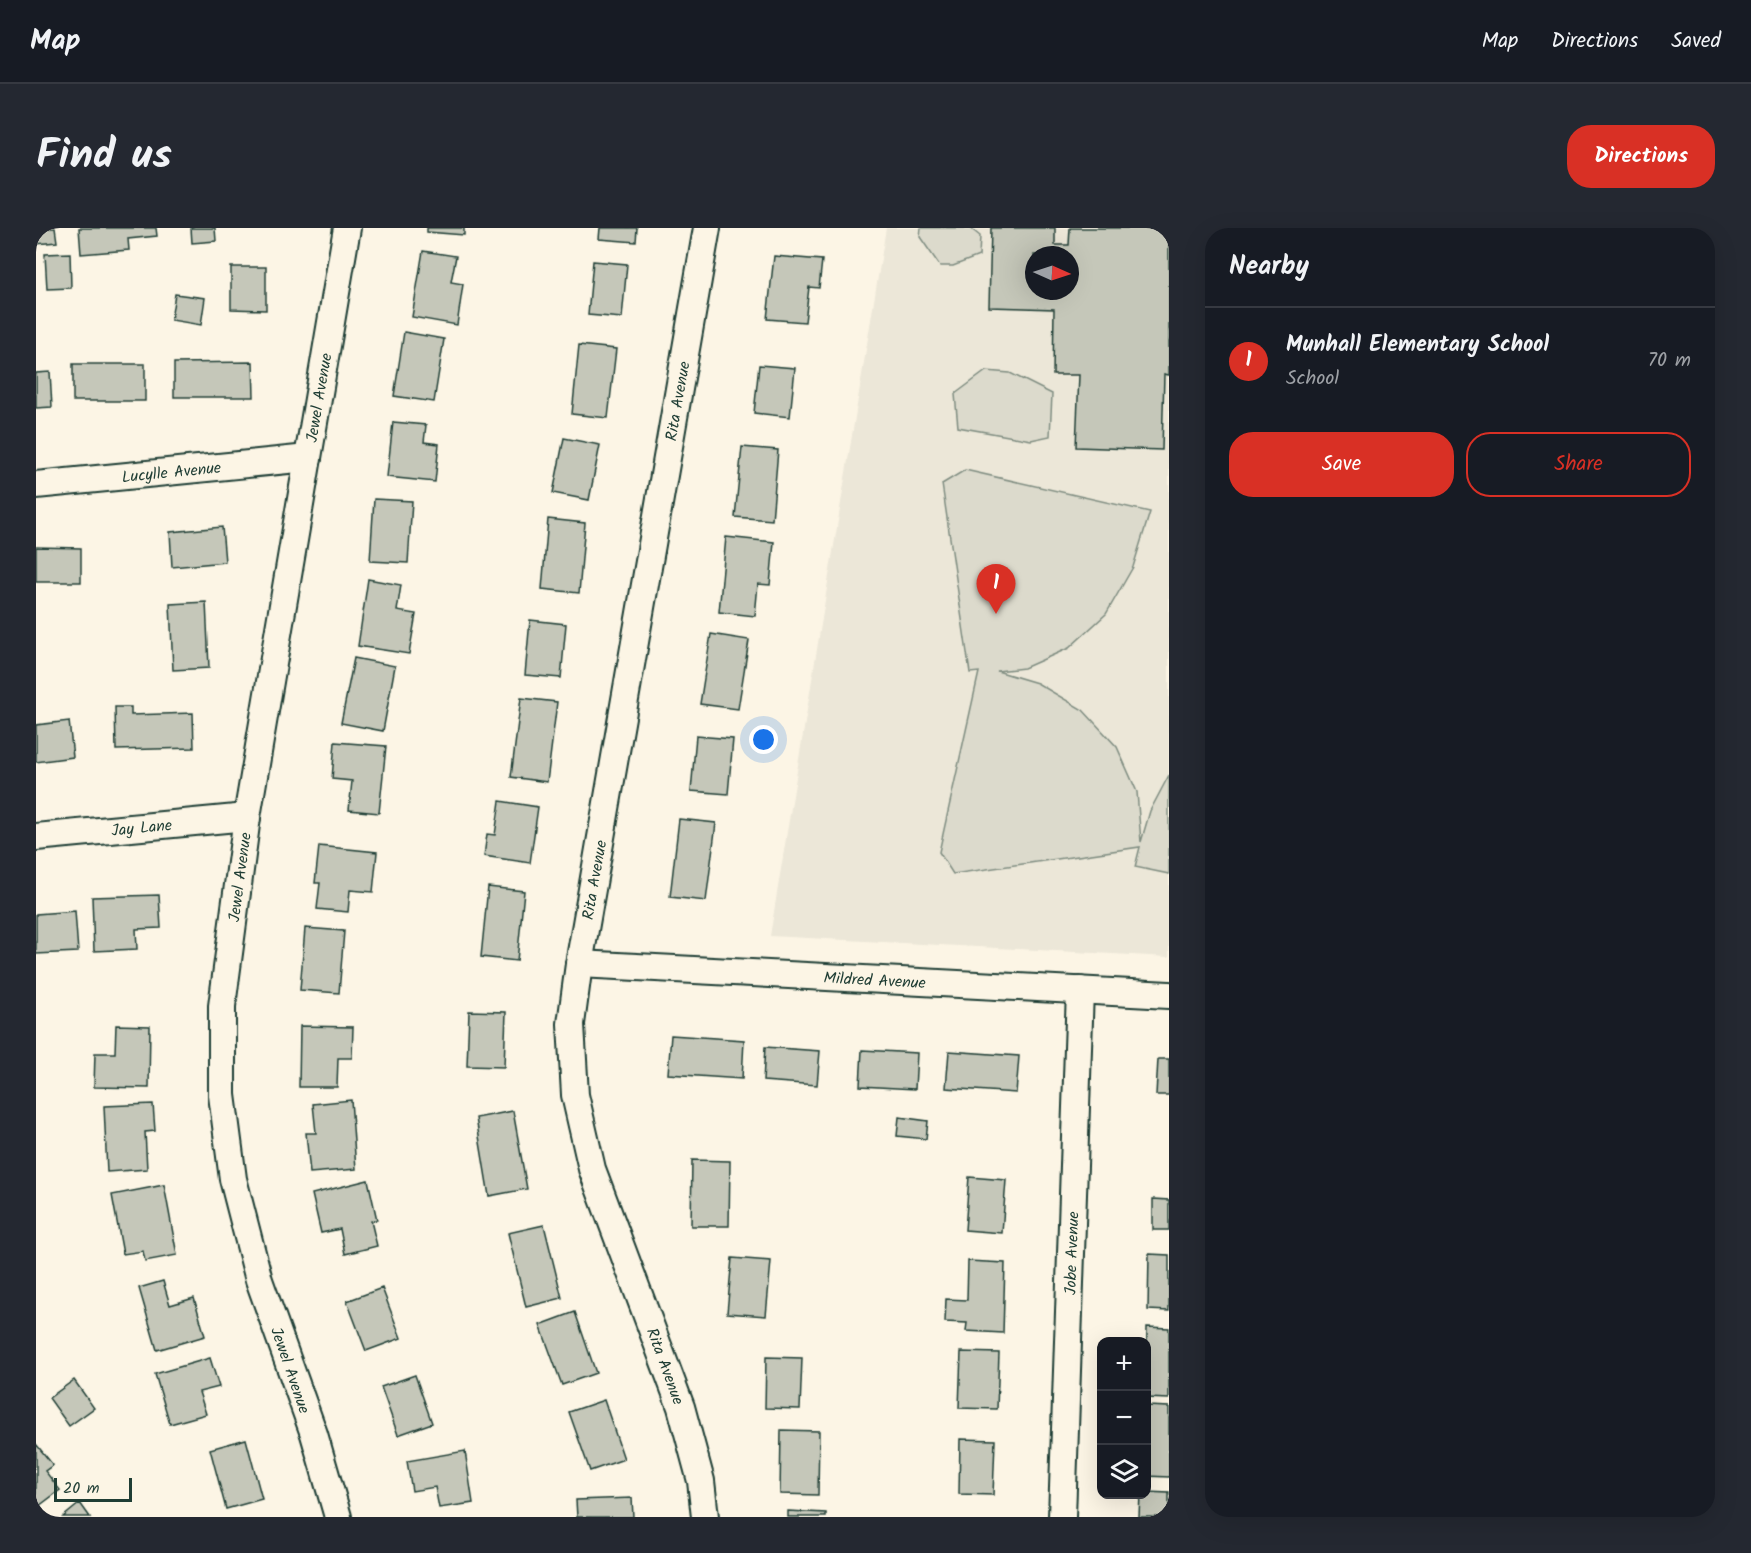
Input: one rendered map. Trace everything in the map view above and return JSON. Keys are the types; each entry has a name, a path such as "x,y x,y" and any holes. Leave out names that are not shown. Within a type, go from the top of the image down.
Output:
{"street":[{"name":"Jewel Avenue","path":"338,1517 314,1434 259,1280 233,1179 224,1106 222,1006 247,817 347,228"},
{"name":"Rita Avenue","path":"705,1517 701,1480 681,1407 592,1169 575,1095 571,1024 579,964 707,228"},
{"name":"Lucylle Avenue","path":"36,485 308,458"},
{"name":"Jay Lane","path":"36,837 247,817"},
{"name":"Mildred Avenue","path":"579,964 1169,995"},
{"name":"Jobe Avenue","path":"1062,1517 1080,990"}],"shaded area":[{"path":"886,228 1169,228 1169,957 770,936"},
{"path":"921,228 970,228 980,236 979,256 953,266 940,266 920,237"},
{"path":"986,371 1010,373 1052,394 1050,436 1031,440 958,427 955,394"},
{"path":"965,470 1150,512 1133,567 1106,614 1069,648 1024,668 997,671 1037,683 1083,710 1117,747 1137,792 1141,842 1150,811 1169,775 1169,874 1135,867 1140,847 953,874 939,852 979,672 970,673 942,484"}],"building":[{"path":"36,228 55,228 57,242 36,244"},
{"path":"79,228 156,228 157,236 128,239 129,250 81,254"},
{"path":"191,228 215,228 216,241 192,243"},
{"path":"427,228 464,228 464,235 427,232"},
{"path":"600,228 637,228 636,242 599,239"},
{"path":"991,228 1055,228 1055,245 1069,245 1070,228 1169,228 1169,375 1164,374 1162,450 1076,447 1079,375 1053,375 1054,309 989,307"},
{"path":"423,251 456,256 451,282 463,284 457,325 412,317"},
{"path":"70,253 71,288 47,289 45,254"},
{"path":"774,256 822,260 819,288 809,287 805,322 767,319"},
{"path":"593,261 627,264 622,318 588,315"},
{"path":"231,267 266,267 266,310 231,309"},
{"path":"175,294 205,298 201,325 171,320"},
{"path":"404,332 444,339 434,402 394,396"},
{"path":"579,345 616,349 608,418 572,414"},
{"path":"253,362 254,397 174,397 174,363"},
{"path":"73,364 145,364 145,401 73,401"},
{"path":"759,365 795,368 790,417 754,413"},
{"path":"50,372 52,407 36,408 36,373"},
{"path":"393,422 426,425 424,442 439,444 435,482 387,477"},
{"path":"564,438 600,445 589,500 553,493"},
{"path":"742,447 778,450 772,520 735,517"},
{"path":"374,499 412,501 408,563 370,561"},
{"path":"548,519 585,523 579,593 542,589"},
{"path":"222,527 225,562 172,567 170,532"},
{"path":"726,537 774,542 770,585 758,584 755,616 719,612"},
{"path":"36,547 81,548 81,582 36,582"},
{"path":"368,579 401,585 397,611 416,614 409,654 358,646"},
{"path":"206,602 209,668 173,670 170,604"},
{"path":"530,620 566,624 561,678 525,675"},
{"path":"711,634 749,640 738,709 700,704"},
{"path":"354,658 395,666 383,731 341,723"},
{"path":"521,698 557,702 547,782 511,777"},
{"path":"115,707 131,707 131,715 193,713 194,748 116,750"},
{"path":"69,721 73,757 36,762 36,725"},
{"path":"696,736 733,739 728,794 691,791"},
{"path":"335,742 386,746 379,813 349,810 352,781 332,779"},
{"path":"500,801 538,807 530,863 484,856 487,834 495,835"},
{"path":"679,819 716,823 706,901 670,897"},
{"path":"319,846 377,852 373,892 350,890 348,912 317,909 320,883 315,883"},
{"path":"488,887 524,891 517,961 481,957"},
{"path":"159,895 161,928 136,929 137,949 94,951 92,897"},
{"path":"75,911 78,952 36,954 36,914"},
{"path":"305,928 344,931 339,993 300,990"},
{"path":"469,1011 506,1012 504,1067 467,1066"},
{"path":"116,1025 150,1026 149,1088 94,1087 95,1053 115,1053"},
{"path":"300,1026 353,1027 352,1058 338,1058 337,1087 299,1087"},
{"path":"671,1035 744,1040 742,1079 668,1074"},
{"path":"765,1047 820,1051 817,1085 763,1081"},
{"path":"862,1050 917,1053 915,1089 860,1086"},
{"path":"949,1051 1019,1056 1016,1093 946,1088"},
{"path":"1158,1059 1169,1059 1169,1095 1156,1095"},
{"path":"351,1100 356,1169 310,1173 306,1133 316,1133 313,1104"},
{"path":"153,1104 155,1131 145,1132 147,1169 107,1172 104,1106"},
{"path":"513,1111 527,1189 489,1196 476,1118"},
{"path":"899,1117 928,1121 926,1139 897,1136"},
{"path":"692,1160 730,1161 729,1226 691,1226"},
{"path":"969,1177 1006,1180 1002,1233 965,1230"},
{"path":"368,1180 377,1220 371,1221 377,1246 345,1254 340,1229 321,1233 312,1194"},
{"path":"164,1185 177,1255 145,1261 143,1251 123,1254 112,1195"},
{"path":"1153,1199 1169,1200 1169,1230 1153,1230"},
{"path":"544,1225 562,1298 526,1307 508,1233"},
{"path":"1149,1254 1169,1255 1169,1311 1148,1310"},
{"path":"732,1258 771,1261 766,1316 727,1313"},
{"path":"968,1261 1005,1263 1003,1333 966,1331 967,1323 945,1322 946,1299 967,1300"},
{"path":"163,1281 170,1305 194,1298 205,1336 157,1350 139,1288"},
{"path":"382,1288 401,1338 366,1351 347,1301"},
{"path":"575,1312 596,1373 562,1385 540,1325"},
{"path":"1147,1327 1169,1328 1169,1399 1151,1398 1151,1337 1147,1337"},
{"path":"961,1352 999,1353 997,1409 959,1408"},
{"path":"766,1357 802,1358 800,1409 765,1408"},
{"path":"210,1358 219,1387 199,1392 206,1414 170,1424 155,1374"},
{"path":"415,1375 432,1423 398,1435 381,1387"},
{"path":"74,1380 94,1408 69,1426 49,1398"},
{"path":"604,1400 624,1459 590,1471 569,1412"},
{"path":"1151,1406 1169,1407 1169,1477 1151,1476"},
{"path":"781,1430 819,1431 818,1495 780,1494"},
{"path":"246,1439 262,1499 226,1509 210,1449"},
{"path":"960,1439 995,1440 993,1495 959,1494"},
{"path":"36,1444 53,1465 45,1471 60,1490 39,1506 36,1502"},
{"path":"465,1451 473,1503 439,1508 435,1487 412,1491 407,1461"},
{"path":"1151,1492 1169,1493 1169,1517 1139,1517 1140,1499 1151,1499"},
{"path":"632,1498 633,1517 577,1517 576,1500"},
{"path":"80,1503 90,1517 63,1517"},
{"path":"788,1511 826,1513 826,1517 788,1517"}],"place":[{"name":"Munhall Elementary School","path":"996,614"}]}
